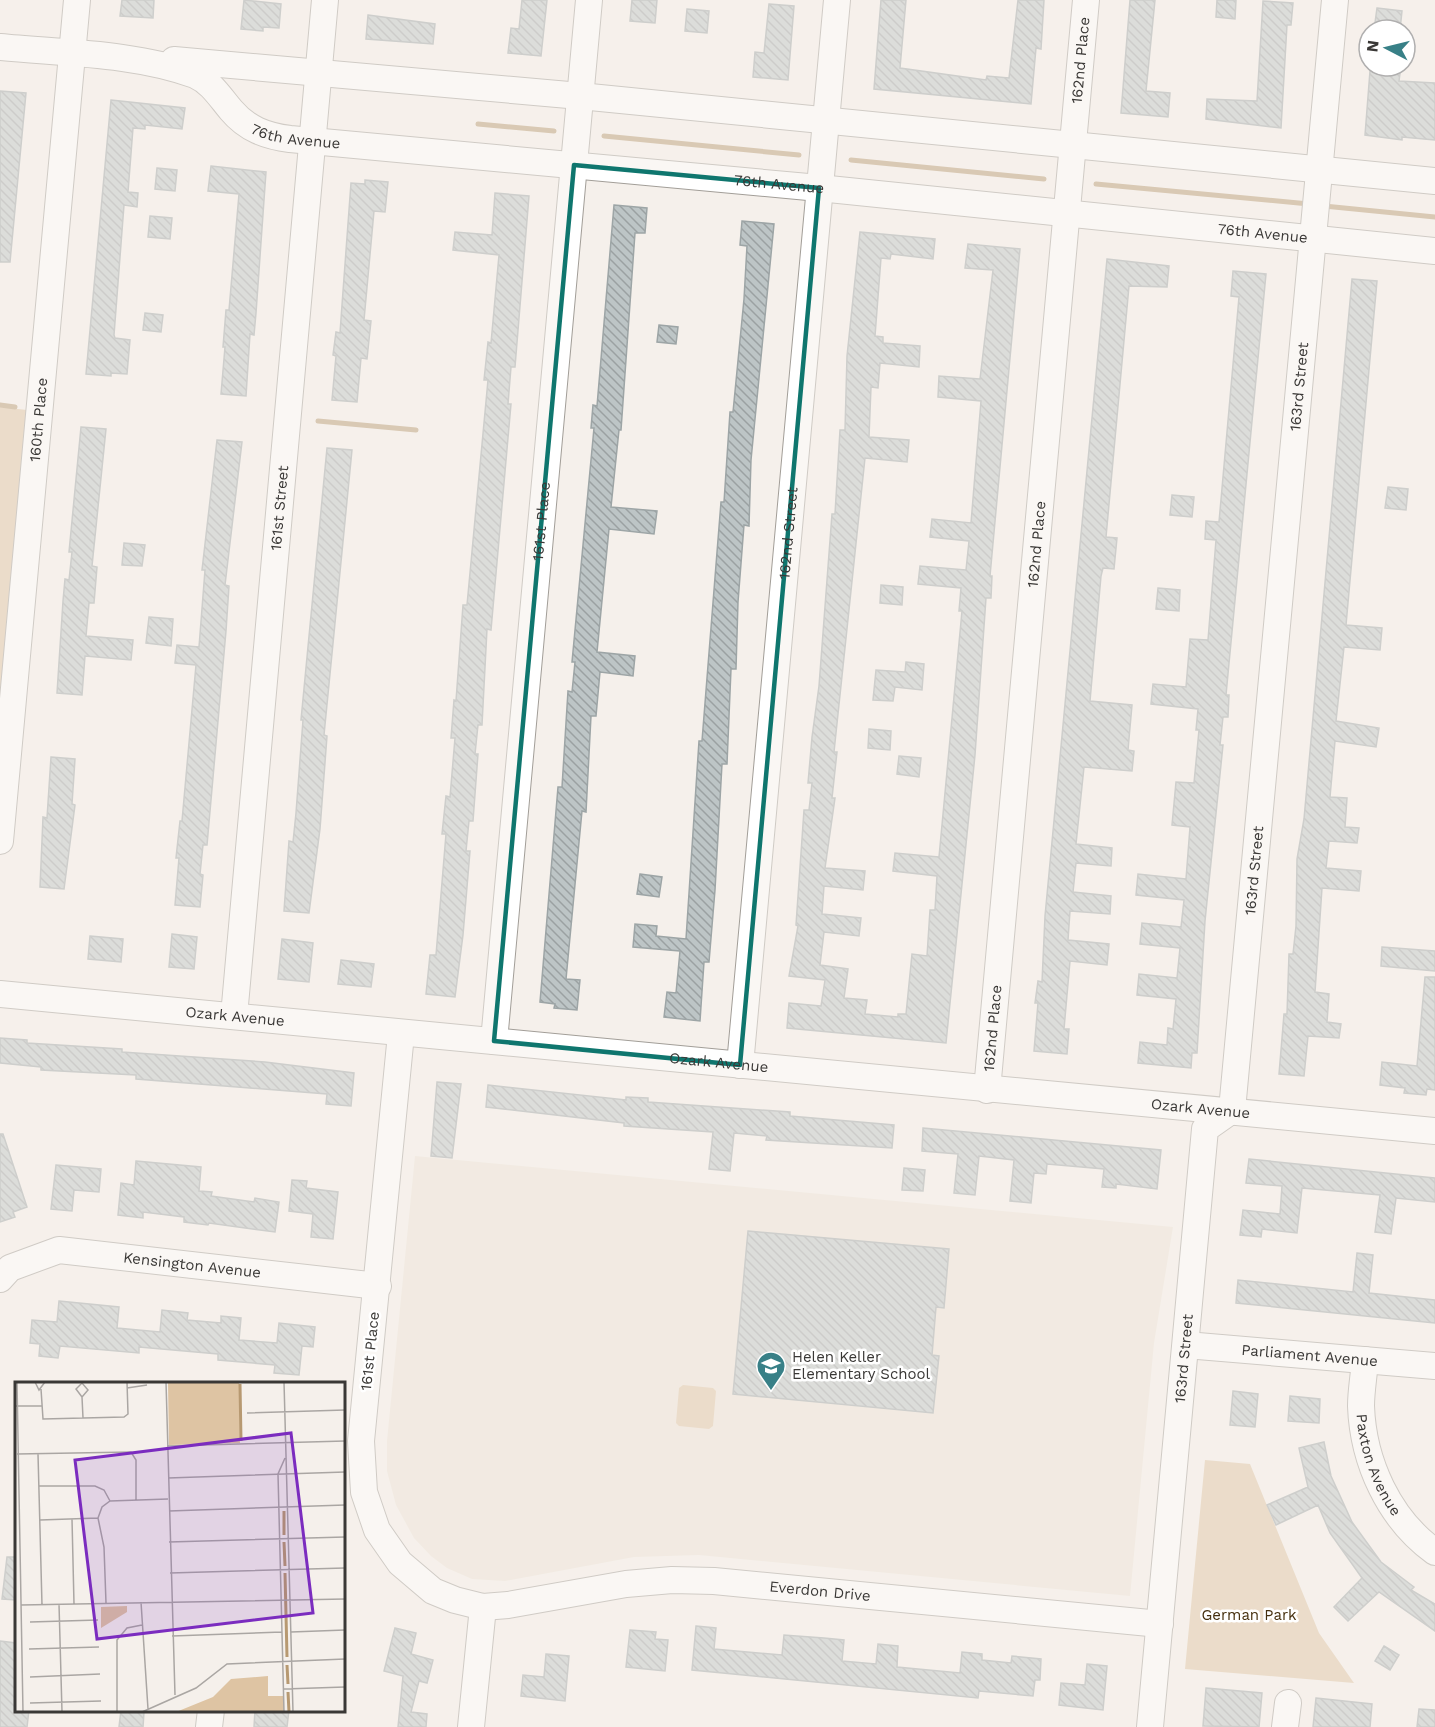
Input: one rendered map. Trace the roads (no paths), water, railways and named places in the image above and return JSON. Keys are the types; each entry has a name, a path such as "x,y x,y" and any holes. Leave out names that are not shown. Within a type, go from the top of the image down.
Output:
{"street":[{"name":"160th Place","path":"0,841 77,0"},
{"name":"161st Street","path":"234,1016 326,0"},
{"name":"161st Place","path":"494,1041 589,0"},
{"name":"162nd Street","path":"740,1065 837,0"},
{"name":"162nd Place","path":"987,1090 1086,0"},
{"name":"163rd Street","path":"1150,1727 1205,1129 1232,1110 1335,0"},
{"name":"76th Avenue","path":"0,47 146,62 195,76 206,81 242,121 256,131 270,136 313,142 819,188 1066,215 1315,230 1435,251"},
{"name":"76th Avenue","path":"146,62 183,59 826,120 1073,145 1319,178 1435,181"},
{"name":"Ozark Avenue","path":"0,994 1435,1131"},
{"name":"161st Place","path":"401,1034 378,1286 354,1495 400,1563 433,1591 454,1600 483,1607"},
{"name":"Kensington Avenue","path":"5,1274 59,1250 378,1286"},
{"name":"Parliament Avenue","path":"1186,1345 1435,1366"},
{"name":"Paxton Avenue","path":"1365,1360 1361,1406 1365,1435 1378,1480 1387,1499 1412,1532 1435,1552"},
{"name":"Everdon Drive","path":"483,1607 508,1605 626,1584 672,1580 714,1581 1160,1624"},
{"path":"471,1727 483,1607"},
{"path":"209,1727 211,1712"}],"waterway":[{"path":"478,124 554,131"},
{"path":"604,136 799,155"},
{"path":"851,160 1044,179"},
{"path":"1096,184 1309,204"},
{"path":"1324,206 1435,217"},
{"path":"0,405 15,407"},
{"path":"318,421 416,430"}],"place":[{"name":"Helen Keller Elementary School","path":"771,1392"}],"park label":[{"name":"German Park","path":"1249,1615"}]}
